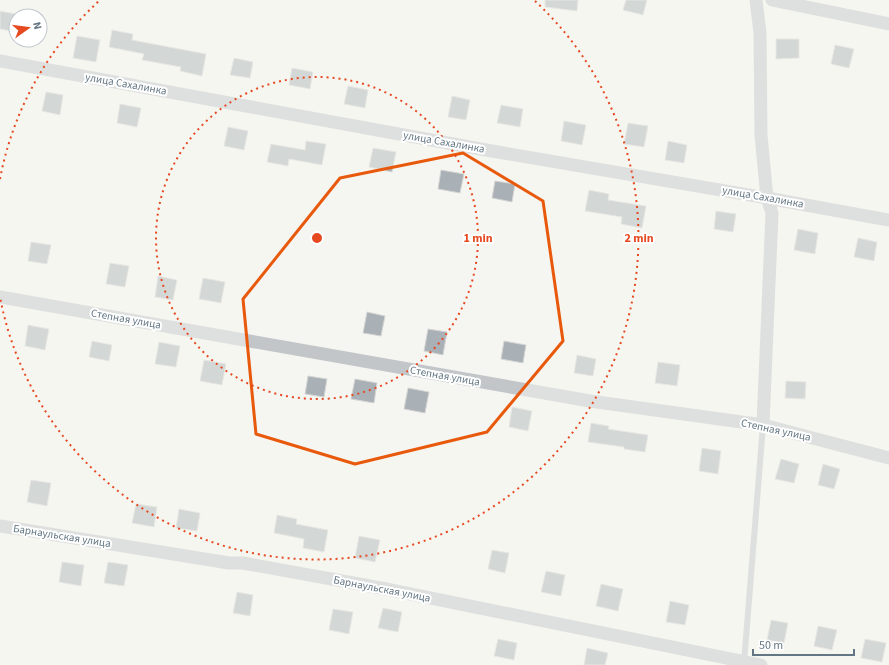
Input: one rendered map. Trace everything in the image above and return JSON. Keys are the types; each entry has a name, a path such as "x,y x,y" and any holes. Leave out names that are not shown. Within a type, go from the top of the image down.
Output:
{"street":[{"path":"756,0 760,33 761,135 767,198 772,213 762,425"},
{"path":"772,0 889,24"},
{"name":"улица Сахалинка","path":"0,61 486,150 889,220"},
{"name":"Степная улица","path":"0,297 590,401 762,425 889,458"},
{"name":"Барнаульская улица","path":"0,526 229,563 242,562 381,588 744,663 761,665"}],"lane":[{"path":"744,663 762,425"}],"highlighted area":[{"path":"463,153 543,201 563,341 487,432 355,464 256,434 243,299 340,178"}],"building":[{"path":"545,0 578,0 577,11 545,7"},
{"path":"626,0 647,0 643,15 623,10"},
{"path":"0,11 8,12 8,30 0,29"},
{"path":"112,30 133,34 132,40 206,54 202,76 180,71 181,67 142,60 144,54 109,47"},
{"path":"77,36 100,40 96,62 73,58"},
{"path":"776,39 799,39 799,58 776,59"},
{"path":"835,45 854,49 849,68 831,64"},
{"path":"234,58 253,62 250,78 230,75"},
{"path":"292,68 313,72 310,89 289,85"},
{"path":"348,86 368,90 365,108 344,104"},
{"path":"46,92 63,95 60,115 42,111"},
{"path":"452,96 470,100 466,120 448,117"},
{"path":"120,104 141,108 137,127 117,123"},
{"path":"501,105 523,109 520,127 497,123"},
{"path":"564,121 586,125 582,145 561,141"},
{"path":"628,123 648,126 644,147 624,144"},
{"path":"228,127 248,131 244,150 224,146"},
{"path":"306,141 326,144 322,165 289,159 288,166 267,162 271,144 305,150"},
{"path":"668,141 687,145 684,163 665,160"},
{"path":"373,148 396,152 392,172 369,167"},
{"path":"441,170 464,174 460,193 438,189"},
{"path":"495,181 515,184 512,202 492,198"},
{"path":"589,190 609,194 608,200 646,206 642,228 621,224 622,217 585,211"},
{"path":"716,211 736,214 733,232 714,229"},
{"path":"798,229 818,233 815,254 794,250"},
{"path":"858,238 877,242 874,261 854,257"},
{"path":"31,242 51,245 47,264 28,261"},
{"path":"110,263 129,266 125,287 106,284"},
{"path":"158,276 177,280 173,300 155,297"},
{"path":"203,278 225,282 221,303 199,299"},
{"path":"367,312 385,316 381,336 363,333"},
{"path":"28,325 49,329 45,350 25,346"},
{"path":"428,329 447,332 443,355 424,351"},
{"path":"92,341 112,345 109,361 89,357"},
{"path":"504,341 526,345 523,363 501,359"},
{"path":"159,342 180,346 176,367 155,364"},
{"path":"577,355 596,359 593,376 574,373"},
{"path":"204,360 226,364 222,385 200,381"},
{"path":"658,362 680,365 677,386 655,383"},
{"path":"308,376 327,379 324,397 305,394"},
{"path":"355,379 377,383 374,403 351,399"},
{"path":"786,381 806,382 805,399 785,398"},
{"path":"408,388 429,392 425,413 404,409"},
{"path":"512,407 532,411 528,431 509,427"},
{"path":"591,423 609,426 608,429 648,435 645,452 624,449 624,447 588,442"},
{"path":"702,448 721,451 718,474 699,471"},
{"path":"781,459 799,464 794,483 775,479"},
{"path":"823,464 840,469 834,489 818,485"},
{"path":"31,480 51,483 47,506 27,502"},
{"path":"136,504 157,507 154,527 132,523"},
{"path":"179,509 200,513 197,531 176,528"},
{"path":"277,515 297,519 296,524 328,530 324,552 303,548 304,539 274,533"},
{"path":"359,536 380,540 375,562 355,558"},
{"path":"492,550 509,553 505,573 488,569"},
{"path":"62,562 84,565 81,586 59,582"},
{"path":"108,562 128,565 124,586 104,583"},
{"path":"546,571 565,575 561,596 541,592"},
{"path":"601,584 623,589 618,611 596,606"},
{"path":"237,592 253,595 250,616 233,613"},
{"path":"670,601 689,605 685,625 666,622"},
{"path":"383,608 402,612 398,632 378,628"},
{"path":"333,609 353,612 349,634 329,630"},
{"path":"771,620 788,623 784,643 767,640"},
{"path":"818,626 837,630 832,650 814,646"},
{"path":"498,639 517,643 514,660 494,656"},
{"path":"865,639 886,643 882,662 861,658"},
{"path":"587,648 608,653 605,665 584,665"}]}
